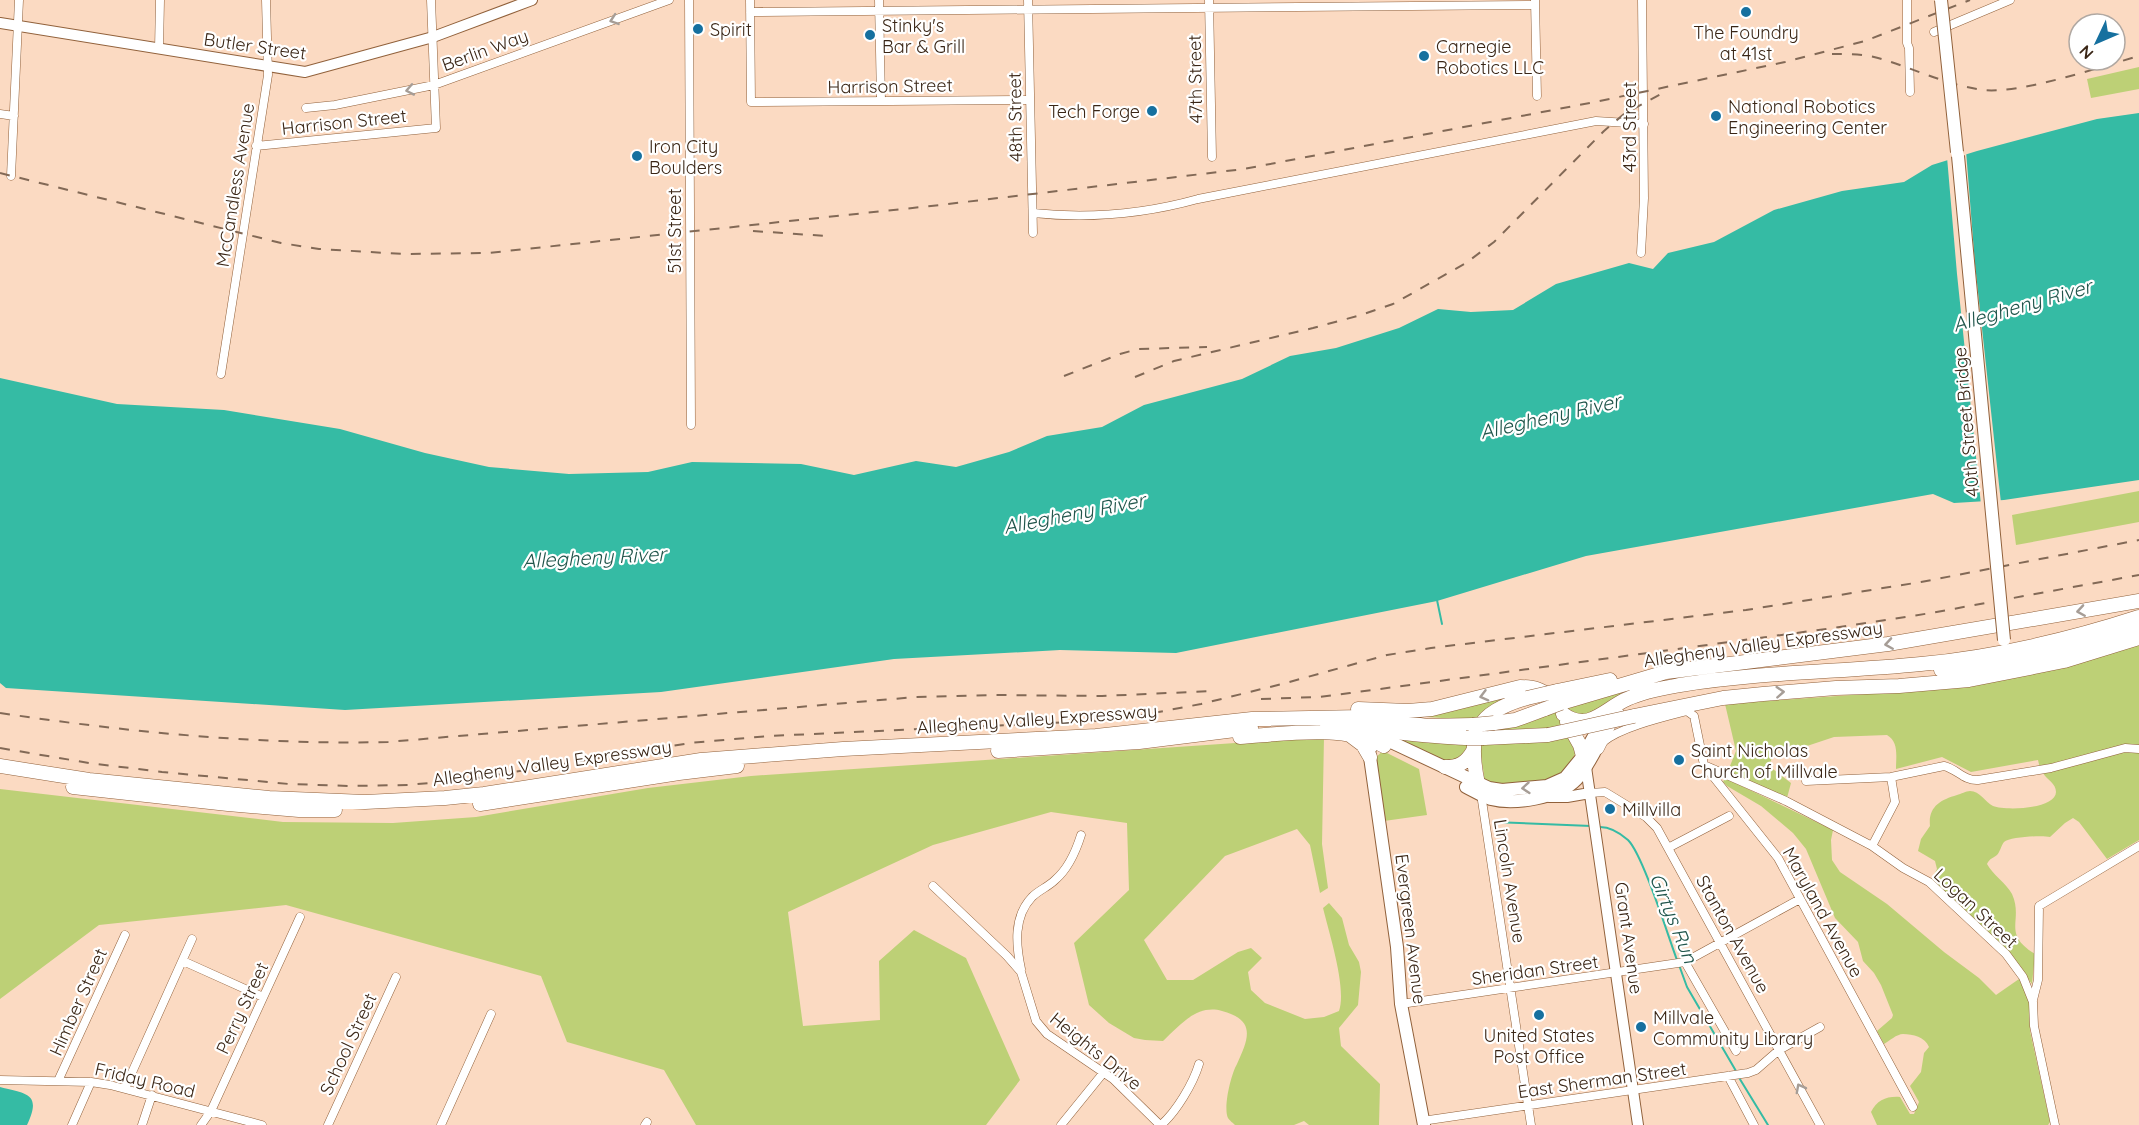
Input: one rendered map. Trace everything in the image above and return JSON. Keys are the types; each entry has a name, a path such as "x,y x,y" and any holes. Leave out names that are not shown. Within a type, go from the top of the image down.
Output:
{"highway":[{"name":"Allegheny Valley Expressway","path":"0,766 89,780 188,790 290,799 374,802 484,794 701,760 843,749 1096,736 1200,723 1288,717 1362,717 1427,726 1473,725 1515,720 1629,679 1666,672 1888,644 2139,601"},
{"path":"1597,748 1626,699 1640,694 1682,685 1755,676 1932,663 2024,648 2093,632 2139,617"},
{"path":"1836,688 1926,676 1958,669 2006,651 2064,650 2139,628"},
{"name":"Allegheny Valley Expressway","path":"0,775 94,790 216,803 299,810 392,810 467,805 679,773 773,763 1139,742 1296,725 1361,727 1434,737 1484,738 1548,735 1723,698 1969,680 2064,661 2139,638"},
{"path":"1612,723 1618,714 1639,704 1702,689 1770,681 1958,669"},
{"path":"1288,717 1340,708 1408,711 1432,709 1506,690 1531,687 1541,690 1560,702 1571,720 1612,723"},
{"path":"1480,789 1473,751 1476,732 1487,716 1509,703 1527,698 1560,702"},
{"path":"1560,702 1585,761"},
{"path":"1139,742 1179,742 1285,734 1347,734 1380,743"},
{"path":"1347,734 1356,738 1370,757"},
{"path":"1445,767 1462,765 1473,751"}],"main road":[{"name":"Butler Street","path":"0,23 305,72 433,37 532,0"},
{"name":"40th Street Bridge","path":"1941,0 2006,651"},
{"path":"1544,797 1576,781 1601,722 1612,723"},
{"path":"1370,757 1369,750 1380,743 1389,741 1445,767 1480,789 1502,790 1557,783 1585,761 1597,748"},
{"path":"1380,743 1505,801 1567,797 1590,793"},
{"name":"Evergreen Avenue","path":"1370,757 1395,937 1401,1004 1423,1123"},
{"name":"Grant Avenue","path":"1585,761 1638,1125"}],"street":[{"path":"11,176 19,0"},
{"path":"159,49 160,0"},
{"name":"McCandless Avenue","path":"221,374 268,67 266,0"},
{"path":"431,0 434,85"},
{"name":"Berlin Way","path":"306,108 335,105 434,85 669,0"},
{"name":"51st Street","path":"689,0 691,425"},
{"path":"750,0 750,12 1029,11 1209,4 1535,3 1536,96"},
{"path":"879,0 881,101"},
{"name":"48th Street","path":"1028,0 1033,233"},
{"name":"43rd Street","path":"1641,253 1644,198 1642,0"},
{"path":"1907,0 1910,92"},
{"path":"1935,32 2010,0"},
{"name":"47th Street","path":"1209,4 1212,157"},
{"name":"Harrison Street","path":"750,12 751,102 1029,100"},
{"name":"Harrison Street","path":"256,146 436,128 434,85"},
{"path":"0,114 14,116"},
{"path":"1033,213 1094,216 1171,207 1198,199 1596,121 1644,124"},
{"name":"Maryland Avenue","path":"1612,723 1687,711 1694,716 1704,765 1778,858 1913,1107"},
{"path":"1806,781 1891,777 1944,766 1970,780 2051,768 2125,748 2139,748"},
{"name":"Logan Street","path":"1704,765 1786,801 1872,846 1929,882 2006,954 2023,977 2033,1002 2034,1026 2055,1125"},
{"path":"1872,846 1895,802 1891,777"},
{"name":"Lincoln Avenue","path":"1480,789 1531,1125"},
{"name":"Stanton Avenue","path":"1590,793 1605,792 1646,817 1657,828 1820,1125"},
{"path":"1668,848 1729,816"},
{"path":"1021,972 1017,930 1023,910 1030,898 1061,874 1081,835"},
{"path":"2033,1002 2038,980 2039,906 2139,846"},
{"name":"Heights Drive","path":"933,886 936,886 1021,972 1040,1028 1104,1072 1160,1125"},
{"name":"Sheridan Street","path":"1401,1004 1684,962 1800,898"},
{"name":"Perry Street","path":"201,1125 211,1111 300,917"},
{"name":"Himber Street","path":"58,1081 124,935"},
{"path":"124,1088 192,939"},
{"path":"183,961 263,998"},
{"path":"1684,962 1736,1051"},
{"name":"School Street","path":"328,1125 396,976"},
{"path":"441,1125 491,1014"},
{"name":"East Sherman Street","path":"1423,1123 1474,1113 1756,1071 1779,1050 1820,1027"},
{"path":"1160,1125 1166,1120 1192,1082 1198,1064"},
{"path":"1061,1125 1104,1072"},
{"path":"1730,1076 1754,1125"},
{"name":"Friday Road","path":"0,1080 91,1082 152,1095 262,1125"},
{"path":"72,1125 91,1082"},
{"path":"142,1125 152,1095"}],"green space":[{"path":"2139,67 2139,89 2091,98 2087,79 2127,72 2127,70"},
{"path":"2139,491 2139,522 2016,545 2012,515"},
{"path":"2139,643 2139,840 2107,859 2079,822 2073,818 2050,837 2007,840 1998,854 1987,864 2012,894 2016,912 2016,933 2019,940 2035,954 2032,984 2004,947 1931,880 1937,869 1935,861 1918,851 1921,839 1930,826 1933,809 1940,802 1951,797 1974,791 1999,808 2029,807 2054,798 2055,786 2042,772 2038,760 1971,772 1942,757 1896,769 1895,745 1887,735 1834,737 1804,747 1780,749 1773,755 1769,766 1791,783 1787,798 1728,771 1736,751 1725,704 1936,689"},
{"path":"1626,690 1621,696 1584,718 1565,709 1596,697"},
{"path":"1518,693 1482,718 1414,716"},
{"path":"1556,712 1574,746 1575,754 1566,772 1551,780 1494,785 1481,778 1484,775 1479,744 1507,733 1500,728 1533,721"},
{"path":"1369,730 1471,744 1470,749 1452,764"},
{"path":"1324,737 1322,844 1328,888 1320,893 1310,845 1297,829 1225,856 1144,940 1167,980 1193,980 1238,952 1251,948 1262,958 1248,972 1251,990 1265,1003 1305,1019 1324,1017 1339,1011 1341,1001 1339,975 1323,908 1329,903 1342,918 1349,945 1359,962 1361,972 1358,1005 1339,1028 1341,1046 1380,1084 1379,1125 1309,1125 1304,1121 1294,1125 1235,1125 1228,1118 1226,1107 1232,1075 1246,1038 1247,1031 1240,1019 1222,1011 1205,1010 1189,1017 1163,1041 1145,1040 1134,1038 1109,1023 1089,1005 1074,943 1129,890 1127,823 1051,812 933,845 788,912 803,1026 880,1020 879,961 914,930 966,958 1020,1080 986,1125 696,1125 664,1070 567,1042 541,976 286,905 99,925 0,999 0,789 283,822 393,823 476,817 648,788 751,776"},
{"path":"1383,751 1419,769 1427,815 1384,821 1376,757"},
{"path":"1725,778 1833,830 1832,860 1840,872 1887,904 1979,978 1996,995 2019,979 2029,1000 2030,1031 2050,1122 2048,1125 1877,1125 1871,1112 1876,1104 1887,1098 1900,1097 1910,1114 1914,1114 1919,1102 1910,1086 1921,1072 1924,1053 1929,1047 1922,1038 1907,1034 1898,1035 1884,1044 1877,1031 1893,1015 1881,985 1863,961 1858,942 1835,918 1806,849 1793,833 1761,806 1727,786 1723,782"}],"water":[{"name":"Allegheny River","path":"2139,113 2139,480 2004,500 1954,503 1933,494 1586,556 1437,601 1176,653 1060,650 894,659 661,692 345,710 6,688 0,683 0,378 117,404 224,410 340,429 425,453 489,467 569,474 648,472 692,462 801,464 854,475 916,461 956,467 1009,452 1047,436 1102,427 1144,405 1242,379 1290,356 1336,348 1399,328 1438,309 1471,312 1513,310 1556,284 1629,263 1653,269 1668,253 1714,242 1774,210 1842,191 1904,182 1932,165 1977,151 2097,119"},
{"path":"0,1087 18,1091 32,1101 33,1107 27,1125 0,1125"}],"pier":[{"path":"1966,151 1975,264 2001,503 1981,505 1947,157"}],"waterway":[{"name":"Girtys Run","path":"1437,600 1442,624"},
{"name":"Girtys Run","path":"1493,822 1591,826"},
{"name":"Girtys Run","path":"1600,827 1618,833 1634,848 1648,878 1677,960"},
{"name":"Girtys Run","path":"1679,965 1687,987 1736,1071"},
{"name":"Girtys Run","path":"1738,1076 1768,1125"}],"railway":[{"path":"0,173 281,243 319,249 404,254 488,253 931,206 1244,169 1595,102 1785,62 1865,41 1970,0"},
{"path":"1832,54 1873,57 1969,88 1983,90 2039,84 2139,56"},
{"path":"1135,377 1174,361 1313,328 1393,304 1466,263 1494,242 1604,131 1624,114 1661,94"},
{"path":"753,231 826,236"},
{"path":"1064,376 1138,349 1207,347"},
{"path":"0,748 89,763 289,784 408,785 471,779 690,743 769,736 1116,720 1201,704 1387,655 1746,610 1921,582 2139,540"},
{"path":"1261,699 1319,697 1833,628 1931,613 2139,575"},
{"path":"0,713 193,736 291,741 388,742 916,697 1102,696 1213,691"}],"place":[{"name":"The Foundry at 41st","path":"1746,12"},
{"name":"Spirit","path":"698,29"},
{"name":"Stinky's Bar & Grill","path":"870,35"},
{"name":"Carnegie Robotics LLC","path":"1424,56"},
{"name":"Tech Forge","path":"1152,111"},
{"name":"National Robotics Engineering Center","path":"1716,116"},
{"name":"Iron City Boulders","path":"637,156"},
{"name":"Saint Nicholas Church of Millvale","path":"1679,760"},
{"name":"Millvilla","path":"1610,809"},
{"name":"United States Post Office","path":"1539,1015"},
{"name":"Millvale Community Library","path":"1641,1027"}]}
